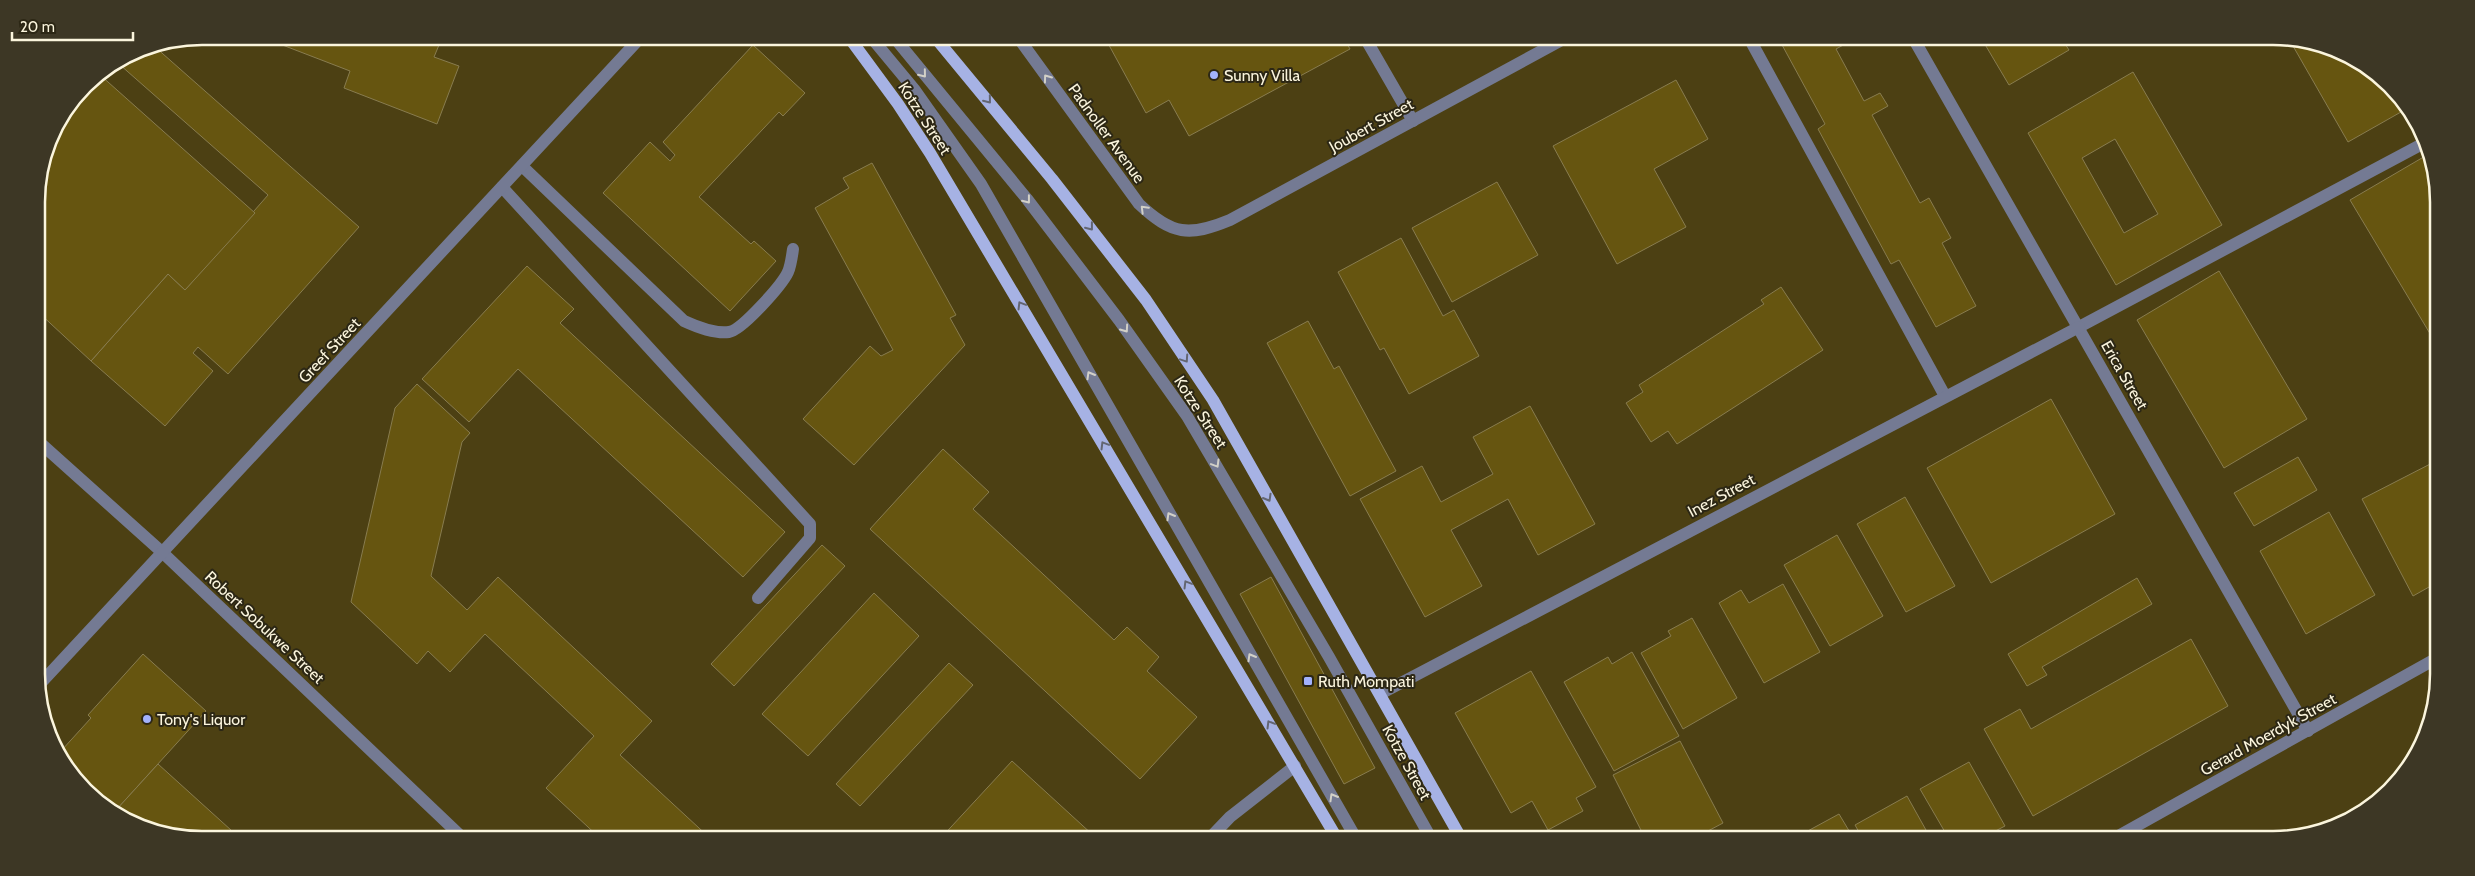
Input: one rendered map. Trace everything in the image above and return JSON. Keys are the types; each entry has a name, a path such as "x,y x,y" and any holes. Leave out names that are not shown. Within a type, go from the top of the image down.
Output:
{"main road":[{"name":"Kotze Street","path":"855,45 898,104 930,153 1333,831"},
{"name":"Kotze Street","path":"941,45 1052,179 1146,300 1213,400 1457,831"}],"street":[{"name":"Greef Street","path":"45,678 634,45"},
{"name":"Kotze Street","path":"877,45 914,89 981,184 1352,831"},
{"name":"Kotze Street","path":"900,45 1032,207 1119,320 1187,416 1329,657 1427,831"},
{"name":"Padnoller Avenue","path":"1024,45 1139,204 1158,222 1186,232"},
{"path":"1369,45 1412,121"},
{"name":"Joubert Street","path":"1186,232 1206,230 1230,220 1552,45"},
{"path":"1753,45 1945,396"},
{"name":"Erica Street","path":"1917,45 2308,731"},
{"name":"Inez Street","path":"1380,694 2419,146"},
{"path":"522,166 684,321 694,326 715,332 730,332 738,327 776,289 788,272 794,249"},
{"path":"502,187 810,524 810,538 758,598"},
{"name":"Robert Sobukwe Street","path":"45,447 163,553 456,831"},
{"name":"Gerard Moerdyk Street","path":"2127,831 2430,662"},
{"path":"1217,831 1230,817 1295,766"}],"building":[{"path":"282,45 439,45 434,57 459,66 437,124 344,88 350,71"},
{"path":"753,45 805,93 783,116 779,112 699,197 751,244 754,241 776,261 730,311 603,193 650,142 670,161 675,155 663,142"},
{"name":"Sunny Villa","path":"1109,45 1348,45 1350,49 1189,136 1169,100 1146,113"},
{"path":"1782,45 1843,45 1836,49 1864,101 1880,93 1888,106 1872,115 1920,203 1929,198 1951,238 1942,243 1976,306 1936,327 1899,260 1891,264 1818,129 1825,124"},
{"path":"1985,45 2066,45 2069,50 2009,85"},
{"path":"2293,46 2323,53 2360,71 2384,91 2401,112 2348,142"},
{"path":"159,51 359,227 228,374 198,347 193,353 213,371 165,426 91,361 168,274 185,290 268,195 122,67"},
{"path":"2133,72 2222,225 2116,285 2028,133","holes":["2115,139 2158,214 2124,233 2082,158"]},
{"path":"105,79 255,213 185,290 168,274 91,361 45,318 45,192 50,162 61,133 77,107"},
{"path":"1676,80 1708,139 1654,169 1686,227 1617,264 1553,146"},
{"path":"2423,157 2429,182 2430,202 2430,334 2350,200"},
{"path":"872,163 956,315 950,318 965,345 854,465 803,419 870,346 881,356 893,350 815,208 849,188 843,178"},
{"path":"1497,182 1538,255 1452,302 1412,228"},
{"path":"1401,238 1443,316 1454,310 1479,356 1409,394 1384,348 1380,350 1338,272"},
{"path":"527,266 574,309 560,323 785,532 743,577 518,369 469,422 422,379"},
{"path":"2219,271 2307,419 2224,468 2137,320"},
{"path":"1781,287 1823,350 1677,444 1668,431 1651,442 1626,403 1643,392 1639,385 1764,304 1761,300"},
{"path":"1308,321 1334,369 1339,366 1396,471 1350,496 1267,343"},
{"path":"417,384 470,433 462,442 431,576 467,610 498,577 652,721 620,755 702,831 592,831 546,788 594,736 485,634 450,672 428,651 417,664 351,602 395,408"},
{"path":"2051,399 2115,514 1991,583 1927,468"},
{"path":"1530,406 1595,524 1538,555 1508,499 1451,530 1482,586 1425,617 1360,499 1422,466 1441,502 1493,474 1473,437"},
{"path":"943,449 989,492 973,509 1114,640 1127,627 1159,657 1147,671 1197,717 1140,779 870,529"},
{"path":"2298,457 2317,490 2254,526 2234,493"},
{"path":"2430,464 2430,586 2413,596 2362,499"},
{"path":"1905,497 1955,586 1906,612 1857,524"},
{"path":"2329,512 2375,595 2306,634 2260,551"},
{"path":"1837,535 1883,616 1830,646 1784,565"},
{"path":"822,545 845,566 734,686 711,664"},
{"name":"Ruth Mompati","path":"1271,577 1375,768 1344,784 1240,594"},
{"path":"2137,578 2152,604 2042,667 2047,675 2027,686 2008,654"},
{"path":"1783,584 1820,652 1764,683 1719,603 1741,590 1749,603"},
{"path":"874,593 919,636 808,756 762,714"},
{"path":"1692,618 1737,698 1683,729 1641,653 1671,636 1668,631"},
{"path":"2191,639 2228,706 2033,816 1984,729 2020,709 2031,729"},
{"path":"1632,652 1679,736 1614,771 1564,682 1608,657 1612,664"},
{"path":"143,654 206,711 119,807 99,792 84,777 71,761 64,748 91,718 88,715"},
{"path":"949,663 973,685 860,806 836,784"},
{"path":"1531,671 1596,787 1576,798 1583,811 1548,830 1532,801 1511,813 1455,713"},
{"path":"1680,741 1723,823 1708,831 1641,831 1613,775"},
{"path":"1012,761 1089,831 947,831"},
{"path":"1969,762 2005,826 1995,831 1944,831 1920,789"},
{"path":"158,764 232,831 182,830 162,826 133,815 119,807"},
{"path":"1907,796 1927,831 1858,831 1855,825"},
{"path":"1839,814 1849,831 1808,831"}],"place":[{"name":"Sunny Villa","path":"1214,75"},
{"name":"Ruth Mompati","path":"1308,681"},
{"name":"Tony's Liquor","path":"147,719"}]}
